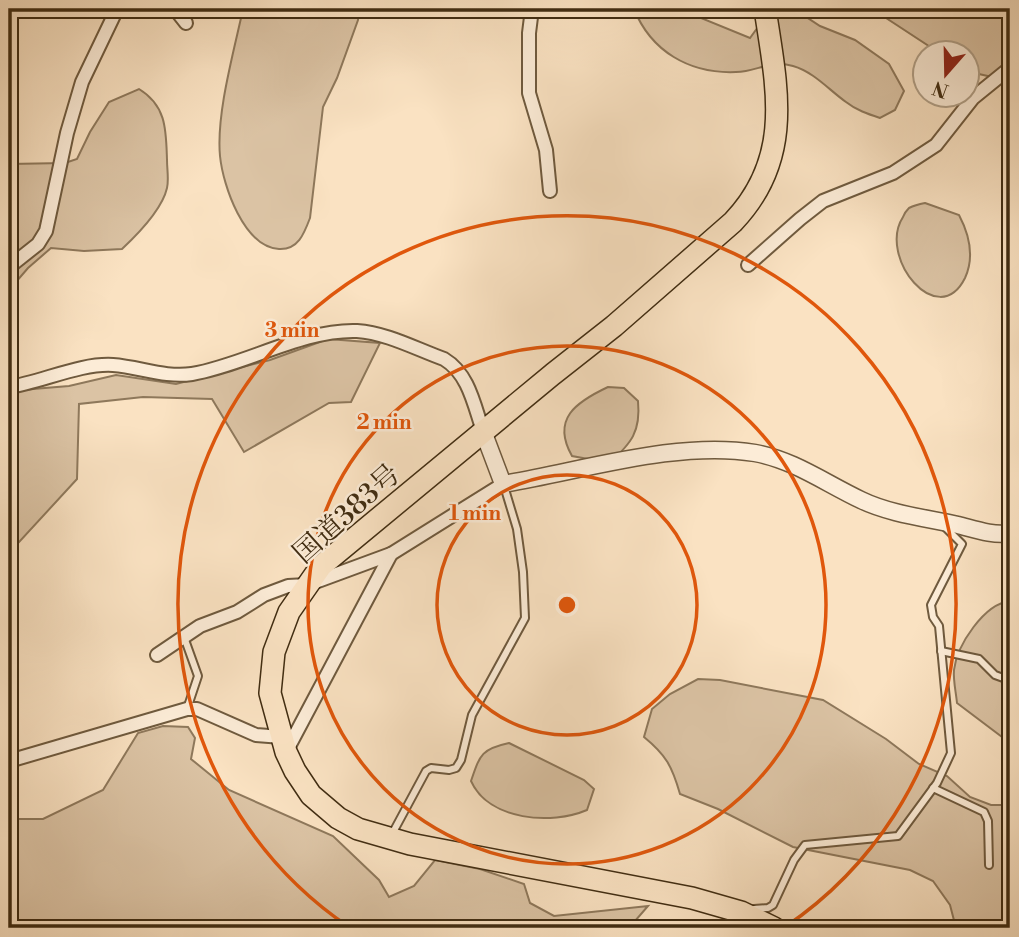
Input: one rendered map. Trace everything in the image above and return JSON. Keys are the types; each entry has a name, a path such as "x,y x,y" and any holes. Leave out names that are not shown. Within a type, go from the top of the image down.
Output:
{"highway":[{"name":"国道383号","path":"765,9 778,122 771,158 760,187 747,206 733,222 614,326 321,566 289,612 274,652 270,693 284,745 295,771 311,795 338,818 358,829 483,859 692,898 738,911 774,928"}],"street":[{"path":"9,267 37,244 46,231 67,133 82,82 117,9"},
{"path":"175,9 186,23"},
{"path":"532,9 529,33 529,93 546,150 550,191"},
{"path":"748,265 823,201 893,173 936,145 973,98 1010,68"},
{"path":"9,387 112,365 170,375 193,374 295,342 357,331 379,335 444,359 453,364 464,377 503,484"},
{"path":"157,655 200,626 237,612 264,595 288,586 307,585 391,554 503,484 681,450 718,449 756,453 786,461 861,501 884,509 986,532 1010,533"},
{"path":"9,761 187,709 197,709 256,736 284,745 391,554"}],"lane":[{"path":"390,838 426,771 430,768 456,768 461,760 472,715 525,618 523,572 517,529 503,484"},
{"path":"738,911 768,908 773,905 794,860 805,845 898,836 933,788 951,753 939,626 933,617 931,605 962,544 937,521"},
{"path":"184,637 198,676 187,709"},
{"path":"941,651 979,659 995,675 1006,679"},
{"path":"933,788 984,812 988,821 989,865"}],"shaded area":[{"path":"243,9 359,9 358,20 337,78 323,107 310,218 296,244 286,249 267,246 255,238 246,227 231,198 222,169 219,139 223,102"},
{"path":"634,9 691,9 696,16 750,38 771,9 794,9 820,26 855,40 889,64 904,91 895,110 880,118 854,107 815,77 793,66 777,64 736,72 703,69 674,57 661,48 641,24"},
{"path":"875,9 1010,9 1010,81 981,74 981,38 917,38"},
{"path":"139,89 155,103 165,129 168,185 155,213 122,249 84,251 51,248 16,282 9,282 9,164 65,163 77,159 109,102"},
{"path":"925,203 959,215 970,245 970,262 965,278 954,293 940,297 927,293 914,283 904,268 898,251 897,233 904,215 909,208"},
{"path":"328,339 380,343 351,402 329,403 244,452 212,399 143,397 79,404 77,479 9,553 9,391 69,386 116,375 176,384 270,360"},
{"path":"608,387 624,388 638,401 638,421 633,436 610,463 572,456 564,432 570,413 586,399"},
{"path":"1010,601 1010,743 957,703 954,674 960,649 973,627 991,610"},
{"path":"698,679 720,680 823,700 886,739 919,764 947,776 970,797 991,805 1010,805 1010,928 956,928 950,905 933,881 910,870 793,847 718,809 680,794 667,762 644,737 652,709 670,694"},
{"path":"163,726 188,727 195,738 191,759 229,790 333,836 379,880 389,897 414,886 435,860 480,869 524,884 530,903 554,916 648,906 629,928 9,928 9,819 43,819 103,790 138,733"},
{"path":"509,743 584,780 594,789 587,810 573,815 540,818 506,812 492,805 471,781 483,754"}]}
